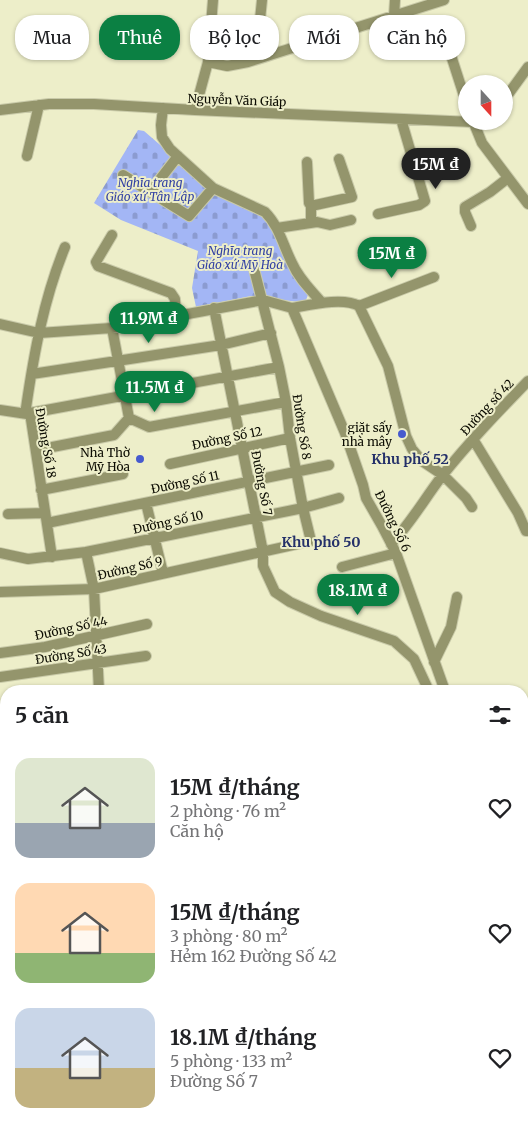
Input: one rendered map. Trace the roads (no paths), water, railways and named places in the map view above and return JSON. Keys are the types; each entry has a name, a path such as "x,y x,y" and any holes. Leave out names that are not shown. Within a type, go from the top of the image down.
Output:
{"street":[{"path":"195,110 208,62 214,0"},
{"path":"260,15 262,0"},
{"path":"394,15 395,0"},
{"path":"397,15 444,0"},
{"path":"279,52 369,24"},
{"path":"208,62 227,66 252,60"},
{"path":"452,60 458,77"},
{"path":"513,88 528,67"},
{"name":"Nguyễn Văn Giáp","path":"0,110 39,105 94,104 458,121"},
{"path":"27,156 39,105"},
{"path":"163,108 162,137 170,149 213,188 265,212 272,218 292,264 303,282 322,303"},
{"path":"378,214 419,205 425,200 401,119"},
{"path":"477,130 482,143 528,204"},
{"path":"150,192 178,156"},
{"path":"311,206 352,197 339,159"},
{"path":"307,162 311,222"},
{"path":"123,175 189,216 213,188"},
{"path":"471,226 465,212 465,207 490,192 508,178"},
{"path":"277,228 311,222 330,225 351,220"},
{"path":"112,235 96,262 98,266 171,293 175,299 176,316"},
{"name":"Đường Số 18","path":"52,557 41,490 37,450 28,413 38,333 57,266 65,247"},
{"name":"Đường Số 8","path":"254,269 279,366 290,438 311,541 263,552"},
{"path":"0,324 38,333 112,328 263,300 292,308 322,303 351,303 359,306 434,277"},
{"path":"359,306 388,366 406,436 412,449 422,461 443,475 472,507"},
{"name":"Đường Số 7","path":"214,308 263,552 264,566 275,592 290,602 321,616 394,641 414,659 425,685"},
{"name":"Đường Số 6","path":"292,308 345,433 366,498 393,548 443,685"},
{"path":"112,328 129,418"},
{"path":"32,374 221,345 271,333"},
{"path":"0,410 28,413 279,366"},
{"name":"Đường số 42","path":"393,548 443,475 473,439 528,381"},
{"path":"129,418 149,427 286,402"},
{"path":"37,450 114,435 129,418"},
{"name":"Đường Số 12","path":"170,464 290,438"},
{"path":"473,439 518,513 527,533"},
{"name":"Đường Số 11","path":"8,514 46,518 146,503 329,465"},
{"path":"41,490 123,474"},
{"name":"Đường Số 10","path":"0,553 28,559 86,552 303,508 339,498"},
{"path":"146,503 163,574"},
{"path":"342,567 393,548"},
{"path":"86,552 94,589 99,685"},
{"name":"Đường Số 9","path":"0,592 94,589 263,552"},
{"path":"434,662 451,627 457,597"},
{"name":"Đường Số 44","path":"0,652 45,647 147,624"},
{"name":"Đường Số 43","path":"0,677 146,656"}],"place":[{"name":"giặt sấy nhà mây","path":"402,434"},
{"name":"Nhà Thờ Mỹ Hòa","path":"140,459"}],"district":[{"name":"Khu phố 52","path":"410,459"},
{"name":"Khu phố 50","path":"321,542"}],"park label":[{"name":"Nghĩa trang Giáo xứ Tân Lập","path":"150,189"},
{"name":"Nghĩa trang Giáo xứ Mỹ Hoà","path":"240,257"}]}
